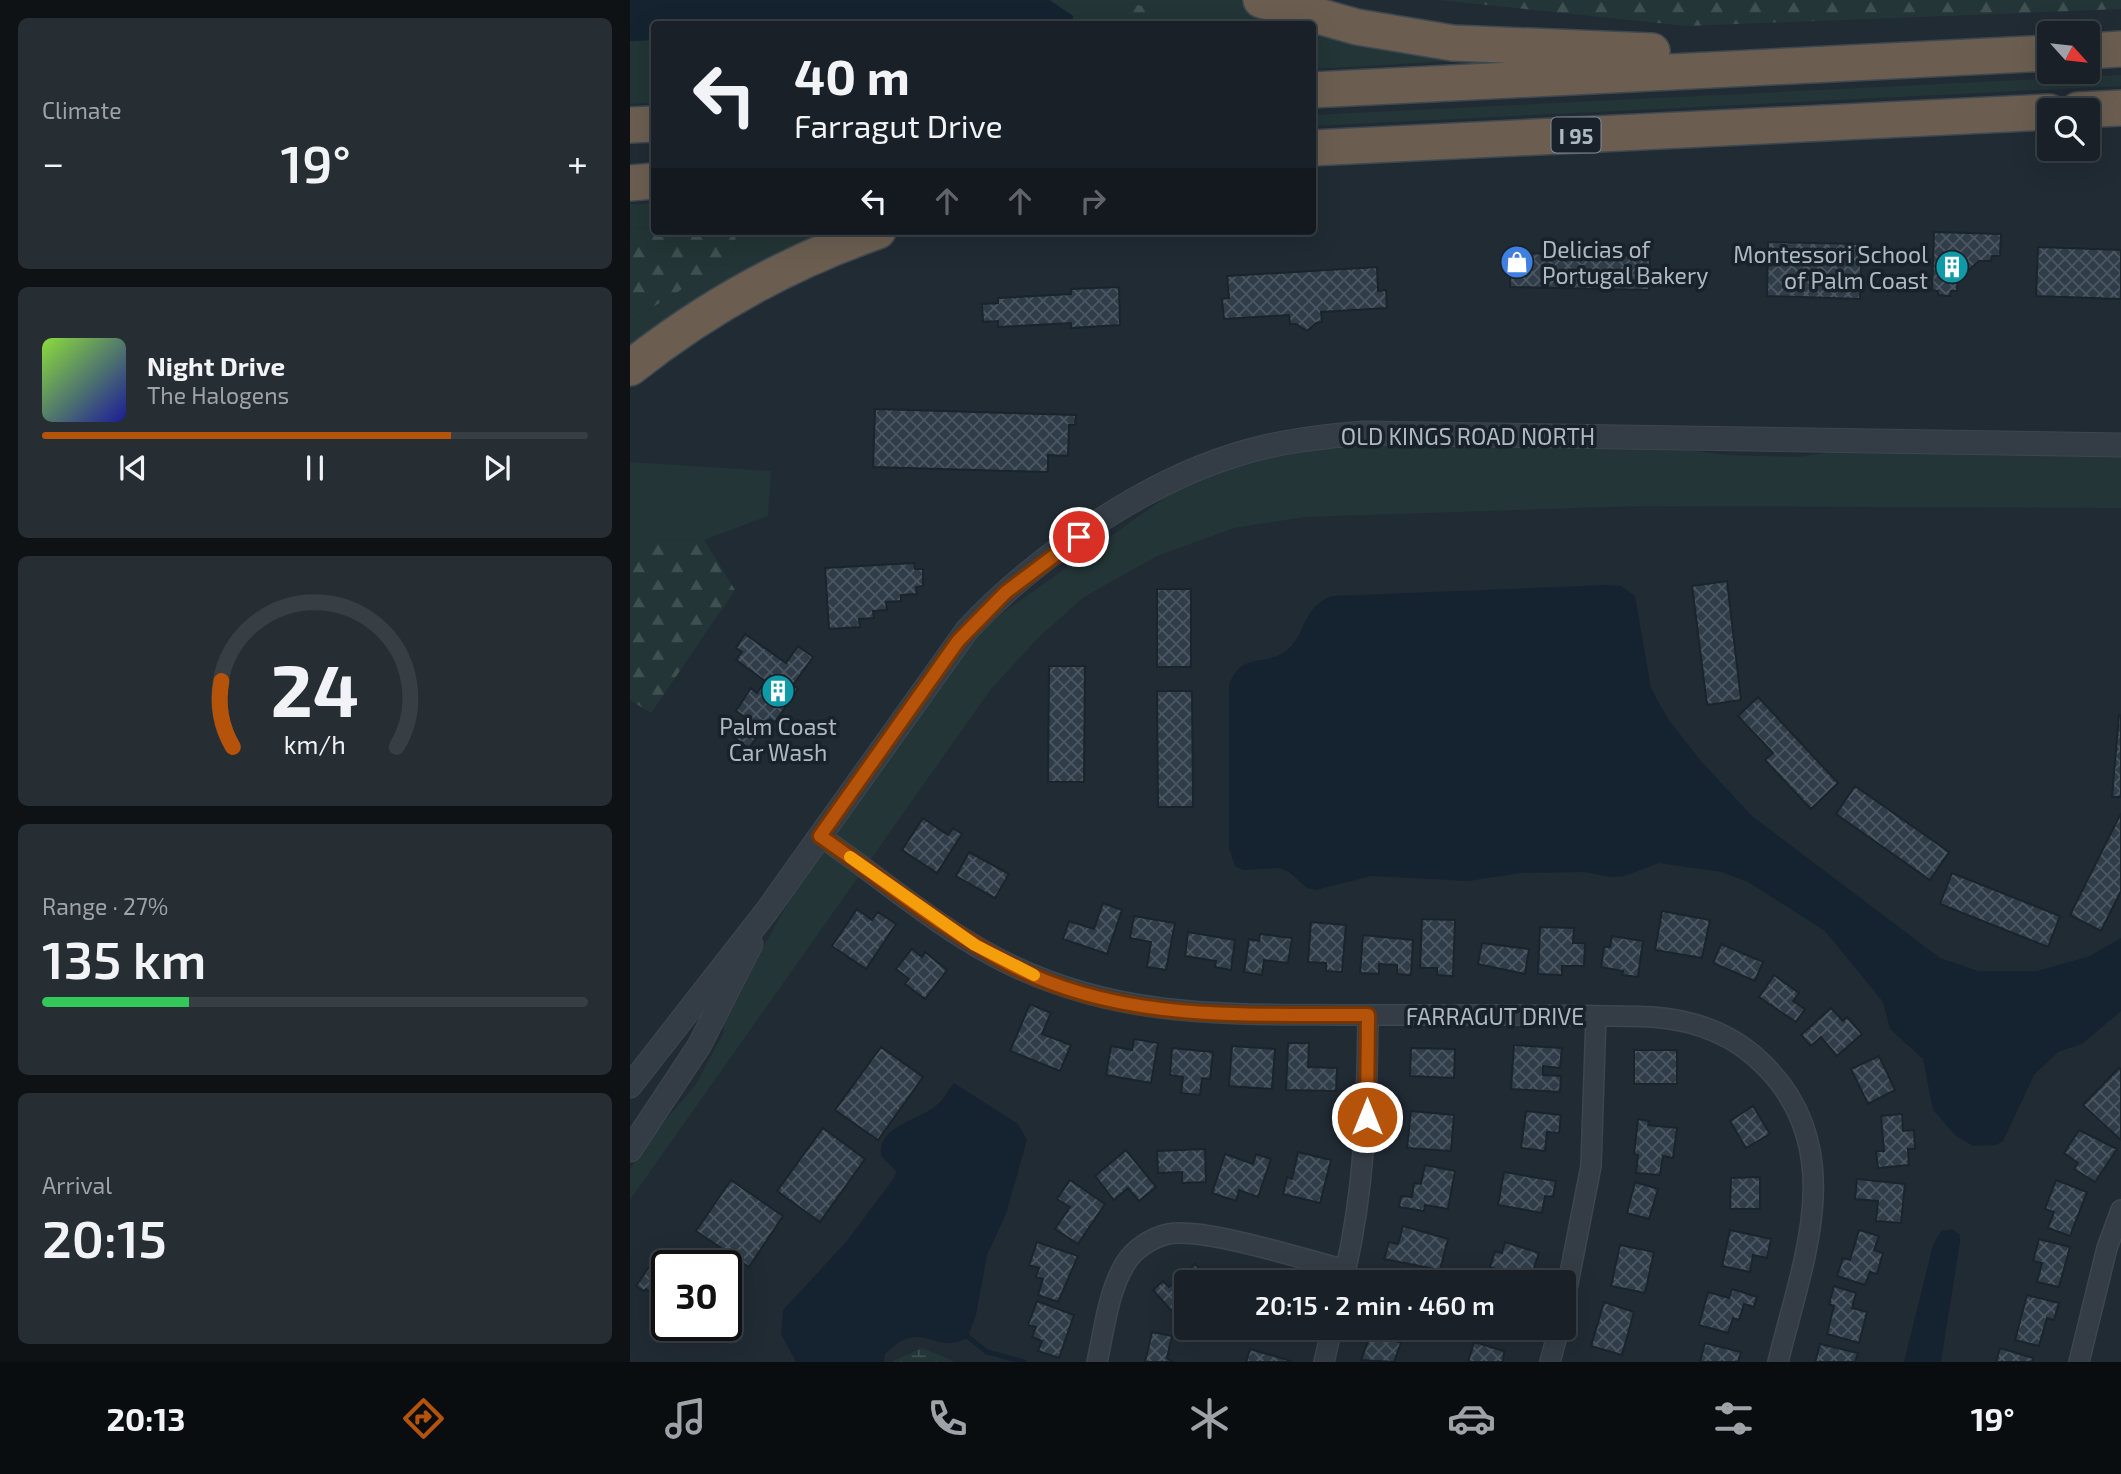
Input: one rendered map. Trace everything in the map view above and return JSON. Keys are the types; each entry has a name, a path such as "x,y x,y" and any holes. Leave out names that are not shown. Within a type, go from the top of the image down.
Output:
{"highway":[{"path":"1261,0 1357,27 1453,43 1750,54 1819,64"},
{"path":"2100,50 2121,49"},
{"path":"1316,90 2037,53"},
{"path":"2100,109 2121,108"},
{"name":"I 95","path":"1316,148 2037,113"},
{"path":"1316,167 1593,150 1782,146 1840,122"},
{"path":"630,125 651,124"},
{"path":"630,183 651,181"},
{"path":"630,368 735,296 805,260 868,235"}],"street":[{"name":"OLD KINGS ROAD NORTH","path":"630,1086 766,912 941,663 991,605 1052,556 1121,509 1164,484 1234,455 1284,443 1363,433 2121,445"},
{"name":"FARRAGUT DRIVE","path":"820,836 975,945 1011,965 1086,995 1199,1014 1665,1018 1717,1032 1761,1061 1794,1104 1810,1142 1815,1191 1809,1231 1778,1362"},
{"name":"OLD KINGS ROAD NORTH","path":"630,1150 699,1046 766,912"},
{"path":"1345,1270 1360,1204 1365,1151 1368,1015"},
{"path":"1571,1270 1591,1166 1596,1016"},
{"path":"2079,1362 2107,1248 2121,1210"},
{"path":"1097,1362 1121,1273 1133,1255 1158,1237 1185,1233 1209,1236 1324,1270"},
{"path":"1324,1362 1329,1340"},
{"path":"1550,1362 1556,1340"}],"green space":[{"path":"1050,0 1241,0 1296,16 1527,57 1316,69 1316,21 1072,21 1073,16"},
{"path":"1439,0 2121,0 2121,9 1687,26"},
{"path":"1123,4 1146,6 1188,21 1109,21"},
{"path":"651,40 651,103 630,104 630,41"},
{"path":"2121,75 2121,86 1316,126 1316,115 2037,79 2037,84 2100,84 2100,76"},
{"path":"651,203 651,227 630,228 630,204"},
{"path":"651,227 651,235 735,235 736,245 725,263 630,321 630,228"},
{"path":"735,235 854,235 630,361 630,321 725,263 736,245"},
{"path":"1349,444 1653,445 1727,455 1797,457 1841,451 2121,455 2121,508 1638,506 1305,517 1234,528 1157,556 1084,597 1040,636 991,689 630,1200 630,1169 653,1135 696,1084 724,1032 722,1021 798,885 977,635 994,619 1173,492 1216,471 1281,454"},
{"path":"630,462 771,471 768,516 704,540 650,541 630,554"},
{"path":"704,540 735,590 651,713 630,700 630,554 650,541"},
{"path":"922,1348 955,1362 891,1362"}],"water":[{"path":"630,0 1049,0 1073,16 1072,21 651,21 651,40 630,41"},
{"path":"1621,586 1635,596 1651,688 1668,719 1700,760 1752,816 1940,958 1978,971 2037,971 2090,956 2121,938 2121,1011 2082,1044 2058,1052 2034,1075 2003,1141 1996,1145 1973,1146 1956,1136 1933,1110 1923,1059 1890,1029 1883,1002 1825,931 1748,882 1721,872 1659,863 1624,876 1609,877 1585,872 1521,873 1469,881 1371,876 1316,890 1307,888 1289,872 1279,868 1243,870 1235,866 1229,848 1229,685 1239,668 1245,664 1275,657 1290,647 1308,615 1322,601 1332,596"},
{"path":"954,1083 1018,1124 1027,1140 1006,1214 987,1255 976,1315 968,1337 946,1343 919,1337 910,1338 898,1343 885,1354 884,1362 796,1362 781,1334 783,1310 846,1242 894,1178 896,1171 881,1156 886,1137 902,1124 932,1108 942,1100"},
{"path":"1952,1229 1960,1235 1960,1242 1941,1362 1904,1362 1933,1245 1941,1231"}],"building":[{"name":"Montessori School of Palm Coast","path":"1934,232 2001,234 2000,256 1992,256 1991,261 1979,261 1961,277 1958,273 1957,291 1951,291 1950,296 1938,295 1938,291 1932,290"},
{"path":"1768,242 1862,244 1860,299 1767,296"},
{"path":"2038,247 2121,250 2121,299 2036,296"},
{"path":"1568,249 1590,249 1590,254 1650,256 1649,290 1510,287 1511,253 1568,254"},
{"path":"1377,267 1378,291 1386,290 1387,308 1321,312 1322,322 1316,323 1307,331 1296,324 1290,324 1289,315 1224,319 1222,299 1229,298 1227,276"},
{"path":"1119,287 1120,325 1071,328 1071,323 998,327 998,321 983,322 982,304 998,303 998,298 1071,294 1071,289"},
{"path":"875,409 1076,415 1075,425 1069,425 1068,456 1048,455 1048,472 873,467"},
{"path":"914,563 915,569 923,569 923,586 916,587 917,594 901,595 901,601 886,602 887,610 873,611 874,618 859,619 860,627 829,629 825,568"},
{"path":"1727,581 1741,700 1707,705 1692,586"},
{"path":"1157,589 1191,589 1191,667 1157,667"},
{"name":"Palm Coast Car Wash","path":"745,634 786,663 798,646 813,657 793,685 798,689 775,722 770,719 749,748 733,737 746,718 736,711 751,688 757,693 765,681 736,660 742,652 736,648"},
{"path":"1049,666 1085,666 1084,782 1048,782"},
{"path":"1157,691 1192,691 1193,807 1158,807"},
{"path":"1758,697 1838,783 1811,809 1765,760 1773,753 1738,716"},
{"path":"2119,715 2121,797 2112,797"},
{"path":"1855,786 1949,852 1930,880 1836,814"},
{"path":"2121,813 2121,891 2101,931 2070,915"},
{"path":"923,818 948,835 953,828 962,834 937,873 902,850"},
{"path":"969,852 1009,874 995,898 956,876"},
{"path":"1952,873 2060,916 2048,947 1940,904"},
{"path":"1103,903 1122,910 1107,954 1063,939 1069,921 1094,929"},
{"path":"857,909 872,920 878,912 896,924 866,969 832,946"},
{"path":"1662,911 1710,920 1702,958 1655,950"},
{"path":"1134,916 1175,923 1166,970 1147,967 1151,942 1130,938"},
{"path":"1422,919 1455,920 1453,976 1437,975 1437,968 1420,968"},
{"path":"1311,922 1346,925 1342,972 1326,971 1326,963 1308,962"},
{"path":"1540,927 1574,928 1573,943 1585,943 1584,966 1562,966 1562,975 1538,974"},
{"path":"1188,932 1235,940 1231,970 1215,967 1216,961 1185,956"},
{"path":"1260,934 1292,938 1288,963 1264,960 1262,975 1244,972 1249,939 1259,941"},
{"path":"1363,935 1413,940 1411,975 1397,974 1397,965 1379,964 1379,974 1360,973"},
{"path":"1612,936 1643,941 1638,977 1622,975 1623,971 1601,967 1604,947 1610,947"},
{"path":"1482,943 1529,949 1525,974 1478,964"},
{"path":"1721,944 1763,962 1755,981 1713,963"},
{"path":"912,949 922,957 925,952 947,970 925,999 905,984 909,979 896,969"},
{"path":"1774,975 1799,993 1793,1001 1805,1009 1796,1022 1759,997"},
{"path":"1030,1004 1051,1013 1042,1034 1071,1045 1060,1071 1010,1051"},
{"path":"1831,1008 1843,1021 1847,1017 1862,1034 1837,1056 1821,1037 1811,1046 1801,1035"},
{"path":"1134,1039 1158,1043 1151,1083 1106,1075 1111,1046 1132,1050"},
{"path":"1288,1043 1309,1043 1308,1067 1337,1068 1336,1091 1286,1090"},
{"path":"1514,1045 1562,1048 1560,1068 1543,1066 1543,1075 1561,1076 1560,1092 1511,1089"},
{"path":"1232,1046 1275,1049 1272,1089 1229,1086"},
{"path":"881,1047 923,1077 878,1140 835,1110"},
{"path":"1172,1048 1213,1052 1210,1079 1202,1078 1200,1095 1181,1093 1183,1077 1170,1075"},
{"path":"1411,1048 1455,1049 1454,1078 1410,1076"},
{"path":"1634,1050 1677,1050 1677,1084 1634,1084"},
{"path":"1879,1056 1895,1090 1868,1104 1851,1069"},
{"path":"2119,1068 2121,1070 2121,1140 2083,1105"},
{"path":"1753,1106 1770,1134 1746,1148 1730,1121"},
{"path":"1411,1111 1454,1115 1451,1151 1407,1148"},
{"path":"1526,1111 1561,1115 1559,1133 1547,1132 1545,1151 1521,1148"},
{"path":"1902,1114 1903,1131 1914,1130 1915,1149 1908,1149 1909,1165 1878,1168 1876,1151 1884,1151 1881,1116"},
{"path":"1638,1119 1649,1121 1648,1125 1677,1128 1673,1158 1663,1156 1660,1175 1636,1173 1638,1155 1634,1154"},
{"path":"823,1128 865,1159 820,1222 777,1191"},
{"path":"2079,1130 2117,1149 2095,1182 2074,1169 2078,1163 2064,1153"},
{"path":"1205,1149 1206,1182 1182,1183 1182,1172 1158,1173 1157,1151"},
{"path":"1126,1150 1156,1187 1139,1201 1128,1188 1114,1200 1095,1176"},
{"path":"1298,1152 1331,1160 1320,1203 1283,1194 1287,1177 1292,1179"},
{"path":"1225,1154 1253,1164 1256,1154 1271,1159 1258,1197 1239,1190 1236,1201 1212,1193"},
{"path":"1425,1165 1455,1171 1448,1209 1425,1205 1424,1211 1399,1207 1401,1196 1412,1197 1414,1183 1421,1184"},
{"path":"1504,1172 1556,1181 1553,1197 1545,1196 1542,1213 1498,1205"},
{"path":"1760,1177 1760,1209 1730,1209 1731,1178"},
{"path":"1857,1179 1905,1184 1901,1223 1876,1221 1878,1201 1855,1199"},
{"path":"731,1180 783,1216 749,1267 742,1262 742,1250 724,1250 696,1231"},
{"path":"1070,1180 1105,1204 1078,1244 1055,1229 1070,1207 1057,1199"},
{"path":"2056,1180 2087,1192 2070,1236 2048,1228 2054,1212 2045,1209"},
{"path":"1635,1182 1658,1189 1649,1219 1627,1213"},
{"path":"1403,1226 1448,1239 1440,1270 1384,1259 1389,1242 1398,1244"},
{"path":"1730,1230 1771,1239 1767,1258 1753,1255 1750,1272 1722,1266"},
{"path":"1859,1230 1879,1236 1874,1250 1883,1253 1877,1274 1870,1272 1865,1285 1837,1276 1843,1258 1850,1260"},
{"path":"2039,1239 2070,1247 2059,1287 2037,1282 2042,1263 2033,1261"},
{"path":"1037,1242 1078,1256 1058,1302 1038,1295 1043,1279 1036,1277 1039,1268 1029,1265"},
{"path":"1505,1242 1539,1253 1533,1270 1499,1270 1490,1267 1495,1251 1502,1253"},
{"path":"1620,1245 1654,1252 1645,1293 1611,1286"},
{"path":"651,1264 651,1292 636,1286"},
{"path":"1195,1264 1200,1270 1188,1270"},
{"path":"1163,1281 1169,1287 1174,1283 1174,1314 1153,1290"},
{"path":"1834,1286 1856,1293 1852,1308 1867,1312 1859,1343 1827,1334 1834,1306 1829,1304"},
{"path":"1732,1289 1757,1297 1754,1307 1744,1304 1739,1320 1733,1318 1728,1333 1699,1325 1708,1292 1729,1298"},
{"path":"2027,1295 2059,1303 2054,1320 2047,1318 2039,1346 2015,1340"},
{"path":"1037,1301 1074,1315 1059,1358 1038,1351 1042,1341 1032,1337 1036,1327 1028,1325"},
{"path":"1604,1302 1634,1312 1622,1355 1591,1346"},
{"path":"1152,1332 1172,1336 1167,1358 1173,1362 1145,1362"},
{"path":"1369,1340 1394,1340 1401,1343 1394,1362 1361,1360"},
{"path":"1474,1342 1504,1351 1503,1362 1468,1362"},
{"path":"1705,1343 1741,1352 1738,1362 1700,1362"},
{"path":"1820,1344 1858,1353 1855,1362 1815,1362"},
{"path":"2000,1348 2033,1358 2032,1362 1996,1362"},
{"path":"1250,1349 1291,1361 1291,1362 1246,1362"}],"waterway":[{"path":"968,1337 987,1352 1024,1362"}],"slow traffic":[{"path":"850,857 950,929 1011,965 1034,975"}],"place":[{"name":"Delicias of Portugal Bakery","path":"1517,262"},
{"name":"Montessori School of Palm Coast","path":"1952,267"},
{"name":"Palm Coast Car Wash","path":"778,691"}],"route":[{"path":"1079,537 1006,592 958,641 820,836 975,945 1011,965 1086,995 1117,1003 1199,1014 1368,1015 1367,1117"}]}
